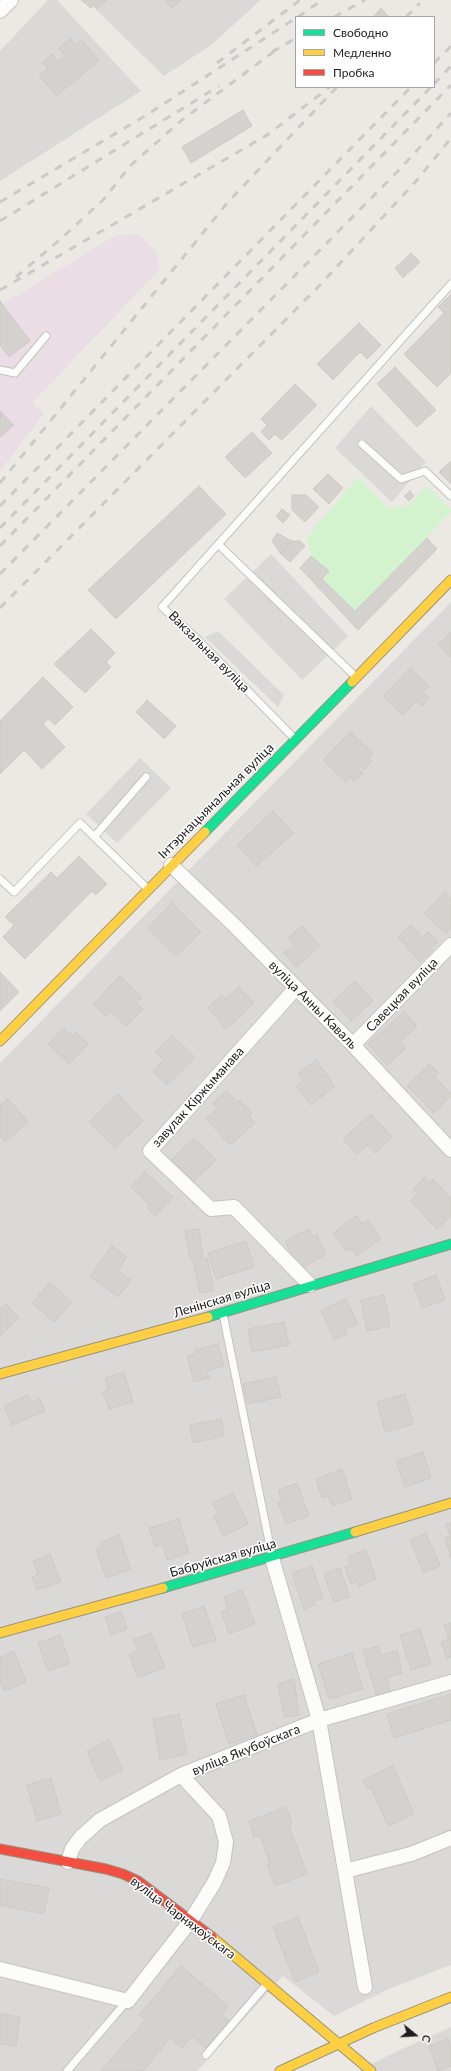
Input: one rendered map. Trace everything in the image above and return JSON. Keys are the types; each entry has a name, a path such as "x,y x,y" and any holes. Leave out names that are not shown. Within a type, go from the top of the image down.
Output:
{"street":[{"path":"0,11 11,0"},
{"name":"Інтэрнацыянальная вуліца","path":"0,1041 451,580"},
{"name":"вуліца Анны Каваль","path":"171,865 235,926 353,1045 451,1150"},
{"name":"Савецкая вуліца","path":"353,1045 451,944"},
{"name":"завулак Кіржыманава","path":"296,988 150,1151 211,1209 234,1206 310,1285"},
{"name":"Ленінская вуліца","path":"0,1374 223,1313 310,1285 451,1244"},
{"name":"Бабруйская вуліца","path":"0,1633 272,1558 451,1503"},
{"path":"272,1558 319,1720 365,1986"},
{"name":"вуліца Якубоўскага","path":"68,1862 72,1849 80,1838 100,1820 181,1775 319,1720 451,1682"},
{"path":"0,1969 128,2000 191,1920 214,1883 223,1863 226,1842 219,1816 181,1775"},
{"path":"345,1871 411,1854 451,1838"},
{"name":"вуліца Чарняхоўскага","path":"0,1849 123,1874 138,1881 191,1920 340,2043 371,2071"},
{"path":"280,2071 340,2043 451,1997"}],"lane":[{"path":"356,677 218,545 451,284"},
{"path":"0,370 15,373 46,336"},
{"path":"362,444 401,479 424,471 451,496"},
{"name":"Вакзальная вуліца","path":"218,545 162,607 195,637 295,740"},
{"path":"94,837 146,776"},
{"path":"0,879 14,892 80,823 148,889"},
{"path":"223,1313 272,1558"},
{"path":"206,2055 267,1983"},
{"path":"67,2071 128,2000"}],"shaded area":[{"path":"48,0 57,0 141,91 0,181 0,51"},
{"path":"86,0 261,0 211,45 164,76"},
{"path":"139,234 155,250 160,269 32,403 44,413 0,471 0,301 3,304 116,235"},
{"path":"371,406 426,462 392,502 335,448"},
{"path":"271,554 348,636 302,680 224,599"},
{"path":"451,602 451,1965 389,1989 334,2016 283,1976 197,2071 0,2071 0,1063"},
{"path":"218,631 284,695 278,707 205,637"},
{"path":"140,758 171,788 117,843 86,814"},
{"path":"451,2027 451,2071 358,2071 389,2055"}],"green space":[{"path":"358,477 389,508 410,505 427,486 451,509 451,512 355,611 322,579 329,571 311,556 307,537"}],"building":[{"path":"81,0 106,0 97,9 93,5 91,8"},
{"path":"165,0 181,0 172,8"},
{"path":"381,8 388,16 374,16"},
{"path":"71,39 76,45 82,40 99,61 56,96 39,75 48,68 43,62 52,54 58,61 65,56 59,48"},
{"path":"243,110 252,126 191,163 182,147"},
{"path":"411,253 420,262 403,278 395,268"},
{"path":"451,294 451,373 437,387 404,354 444,313 438,307"},
{"path":"0,301 30,341 9,357 0,345"},
{"path":"359,323 381,345 367,359 360,352 333,380 317,364"},
{"path":"395,367 436,410 417,427 377,384"},
{"path":"295,384 317,405 282,440 275,434 269,440 261,432 267,425 261,419"},
{"path":"0,411 14,425 0,437"},
{"path":"252,432 272,453 245,478 225,457"},
{"path":"451,461 451,484 439,472"},
{"path":"328,474 343,488 329,504 313,489"},
{"path":"199,486 226,514 116,619 88,590"},
{"path":"410,491 414,496 409,501 404,496"},
{"path":"292,495 306,495 319,507 305,522 292,510"},
{"path":"282,509 290,515 283,523 276,516"},
{"path":"277,533 292,541 281,554 272,541"},
{"path":"427,538 437,549 358,630 300,568 311,556 329,571 322,579 355,611"},
{"path":"292,541 300,541 305,546 290,562 281,554"},
{"path":"91,629 115,653 106,662 111,667 85,693 54,664"},
{"path":"451,632 451,658 438,645"},
{"path":"410,668 429,686 423,692 429,698 422,706 417,701 403,715 383,696"},
{"path":"43,677 73,707 55,725 48,719 43,724 65,747 42,769 24,750 0,774 0,721"},
{"path":"147,700 176,726 164,739 136,712"},
{"path":"350,732 373,753 369,758 372,761 364,770 359,765 357,768 363,773 354,782 350,777 346,782 323,760"},
{"path":"273,811 294,833 256,866 237,845"},
{"path":"79,856 107,884 96,895 92,891 25,959 3,937 14,925 5,917 51,872 57,878"},
{"path":"445,892 451,898 451,928 446,934 424,913"},
{"path":"172,903 201,932 176,956 148,928"},
{"path":"411,925 422,937 428,932 438,942 431,948 433,950 420,962 398,937"},
{"path":"302,926 320,946 296,967 284,953 294,945 288,938"},
{"path":"0,972 19,992 0,1011"},
{"path":"120,976 142,998 137,1003 143,1009 126,1026 111,1011 106,1016 93,1004"},
{"path":"355,981 373,1001 351,1021 333,1001"},
{"path":"239,987 254,1003 226,1029 208,1008 222,995 225,999"},
{"path":"404,1012 417,1026 400,1042 406,1048 387,1065 368,1044"},
{"path":"64,1028 72,1036 76,1032 88,1044 69,1064 48,1044"},
{"path":"172,1035 195,1057 167,1085 153,1072 163,1060 155,1052"},
{"path":"316,1060 335,1086 311,1105 296,1086 303,1080 298,1074"},
{"path":"429,1064 439,1073 435,1077 451,1093 451,1096 434,1113 407,1086"},
{"path":"226,1091 237,1102 240,1100 252,1113 249,1116 255,1123 230,1145 206,1119 217,1109 212,1104"},
{"path":"118,1094 143,1121 115,1148 89,1122"},
{"path":"8,1099 28,1122 5,1142 0,1136 0,1105"},
{"path":"371,1114 392,1137 375,1153 367,1145 357,1154 343,1139"},
{"path":"194,1138 216,1160 191,1184 169,1162"},
{"path":"145,1172 173,1197 155,1216 147,1208 150,1205 131,1187"},
{"path":"425,1177 430,1183 433,1179 451,1198 451,1216 437,1229 410,1201 418,1194 413,1189"},
{"path":"356,1216 362,1224 368,1220 381,1238 357,1256 351,1248 346,1251 333,1233"},
{"path":"199,1229 203,1257 190,1259 185,1231"},
{"path":"309,1229 313,1237 317,1235 326,1254 299,1270 285,1241"},
{"path":"246,1241 254,1267 216,1279 208,1253"},
{"path":"112,1246 127,1257 117,1270 131,1280 118,1297 90,1276"},
{"path":"207,1258 214,1290 200,1293 193,1261"},
{"path":"436,1275 445,1300 422,1308 413,1284"},
{"path":"50,1282 72,1302 54,1322 32,1303"},
{"path":"384,1295 390,1326 367,1331 361,1300"},
{"path":"346,1299 358,1324 345,1329 347,1334 334,1340 321,1310"},
{"path":"6,1304 19,1317 0,1336 0,1309"},
{"path":"284,1322 289,1345 252,1352 248,1329"},
{"path":"218,1344 224,1366 207,1371 209,1378 194,1382 187,1356 196,1354 195,1350"},
{"path":"124,1372 133,1402 109,1409 103,1392 108,1390 105,1378"},
{"path":"276,1377 281,1397 248,1404 243,1384"},
{"path":"405,1394 413,1424 385,1432 377,1402"},
{"path":"28,1395 31,1402 40,1399 45,1411 12,1425 4,1406"},
{"path":"221,1419 224,1436 193,1443 190,1425"},
{"path":"423,1452 431,1478 405,1487 396,1461"},
{"path":"342,1469 352,1499 332,1506 328,1496 322,1498 316,1479"},
{"path":"297,1483 309,1516 286,1524 278,1503 282,1501 278,1490"},
{"path":"233,1493 248,1524 223,1536 214,1516 218,1514 212,1503"},
{"path":"179,1519 189,1553 167,1560 162,1544 155,1547 149,1528"},
{"path":"451,1523 451,1557 445,1538 450,1536 446,1524"},
{"path":"426,1533 440,1566 424,1573 410,1540"},
{"path":"119,1535 131,1569 106,1578 96,1549 102,1546 101,1542"},
{"path":"366,1550 376,1579 359,1586 358,1581 351,1584 345,1567 351,1565 348,1557"},
{"path":"50,1554 61,1582 37,1590 32,1577 38,1574 33,1561"},
{"path":"312,1566 323,1598 314,1601 315,1605 304,1609 292,1573"},
{"path":"340,1568 350,1597 334,1602 324,1574"},
{"path":"242,1590 255,1624 229,1634 221,1612 228,1610 224,1597"},
{"path":"204,1606 216,1640 193,1647 182,1614"},
{"path":"121,1611 127,1629 111,1635 105,1617"},
{"path":"451,1623 451,1657 447,1658 441,1642 449,1639 444,1625"},
{"path":"420,1629 431,1664 411,1670 400,1635"},
{"path":"151,1633 165,1667 138,1678 129,1655 138,1651 133,1640"},
{"path":"60,1635 70,1663 48,1671 38,1643"},
{"path":"378,1646 381,1655 397,1651 402,1673 387,1678 390,1692 376,1695 363,1650"},
{"path":"14,1651 26,1682 4,1691 0,1680 0,1657"},
{"path":"352,1653 363,1689 329,1699 318,1664"},
{"path":"294,1679 299,1715 284,1717 278,1684"},
{"path":"451,1694 451,1720 394,1738 387,1714"},
{"path":"244,1695 257,1735 229,1744 216,1704"},
{"path":"179,1714 187,1754 160,1760 153,1719"},
{"path":"109,1740 123,1770 100,1781 87,1751"},
{"path":"393,1766 414,1814 388,1826 371,1788 367,1789 363,1780"},
{"path":"51,1778 61,1814 37,1821 27,1785"},
{"path":"286,1807 292,1824 289,1825 307,1874 275,1886 267,1865 270,1864 260,1836 254,1838 249,1821"},
{"path":"0,1879 49,1888 44,1914 0,1905"},
{"path":"298,1917 319,1972 295,1982 273,1927"},
{"path":"181,1966 228,2006 221,2014 229,2021 206,2048 192,2036 182,2048 170,2038 143,2071 101,2071 145,2020 139,2015"},
{"path":"0,2014 20,2017 16,2046 0,2044"},
{"path":"448,2039 451,2048 451,2066 438,2071 429,2046"}],"railway":[{"path":"217,63 300,0"},
{"path":"299,16 322,0"},
{"path":"336,16 365,0"},
{"path":"407,16 420,3"},
{"path":"0,202 145,116 295,19"},
{"path":"272,52 295,39"},
{"path":"435,62 451,46"},
{"path":"16,277 63,237 104,199 130,166 182,120 276,50"},
{"path":"435,83 451,66"},
{"path":"0,546 451,85"},
{"path":"0,221 219,86"},
{"path":"0,290 267,135 329,88"},
{"path":"0,483 228,202 336,88"},
{"path":"0,506 410,88"},
{"path":"0,528 430,88"},
{"path":"0,574 400,169 451,113"},
{"path":"0,608 320,285 418,179 451,138"}],"traffic: fast":[{"path":"205,832 352,682"},
{"path":"208,1317 451,1244"},
{"path":"163,1588 355,1532"}],"traffic: slow":[{"path":"352,682 451,580"},
{"path":"0,1041 205,832"},
{"path":"0,1374 208,1317"},
{"path":"355,1532 451,1503"},
{"path":"0,1633 163,1588"},
{"path":"212,1937 371,2071"},
{"path":"280,2071 373,2028 451,1997"}],"traffic: jam":[{"path":"0,1849 106,1869 123,1874 138,1881 212,1937"}]}
